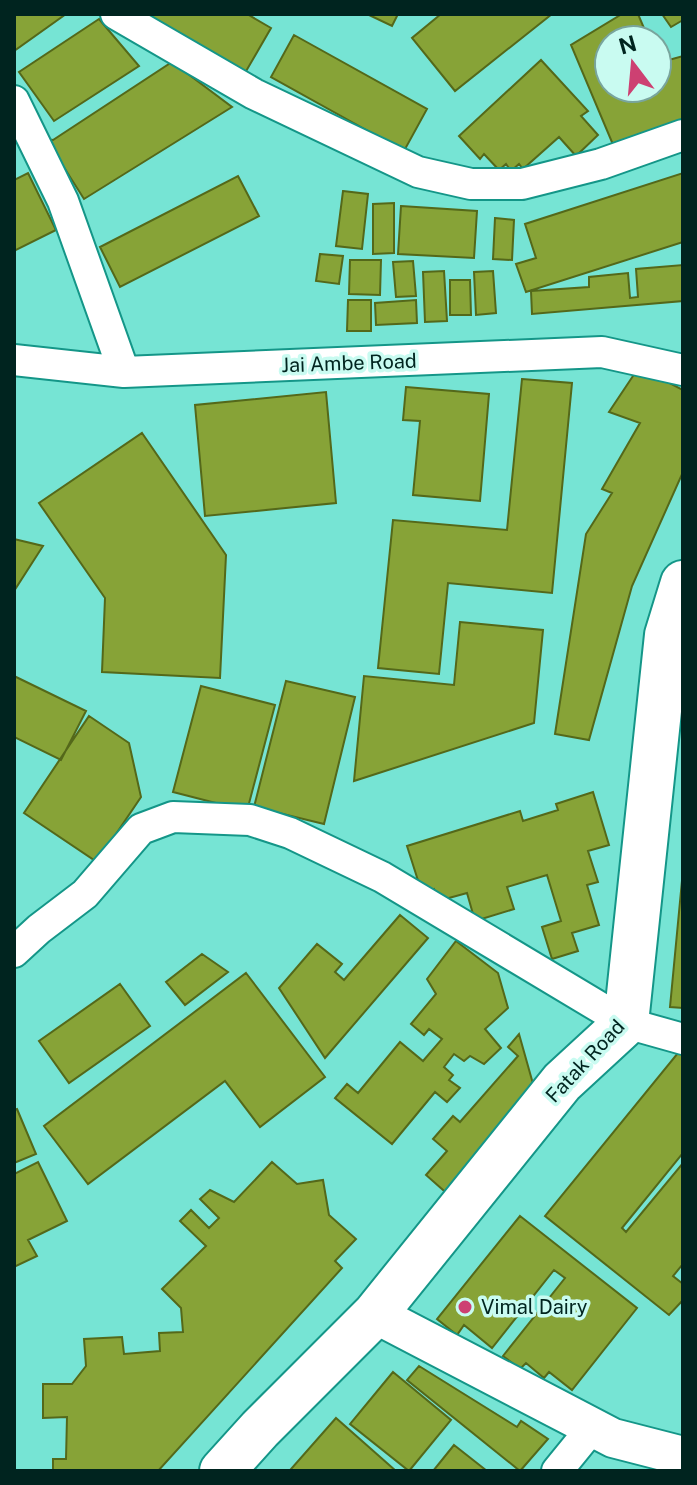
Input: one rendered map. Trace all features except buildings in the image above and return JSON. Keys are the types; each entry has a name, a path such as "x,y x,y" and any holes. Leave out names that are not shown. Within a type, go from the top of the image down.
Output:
{"main road":[{"name":"Fatak Road","path":"222,1471 375,1314 562,1082 626,1023 667,635 683,583"}],"street":[{"path":"116,14 268,101 418,172 471,184 522,184 601,164 683,135"},
{"path":"14,101 63,201 124,372"},
{"name":"Jai Ambe Road","path":"14,360 124,372 602,352 683,370"},
{"path":"14,952 85,894 141,829 173,817 250,820 290,833 382,877 626,1023 683,1039"},
{"path":"375,1314 613,1438 683,1456"},
{"path":"557,1471 592,1428"}],"place":[{"name":"Vimal Dairy","path":"465,1307"}]}
